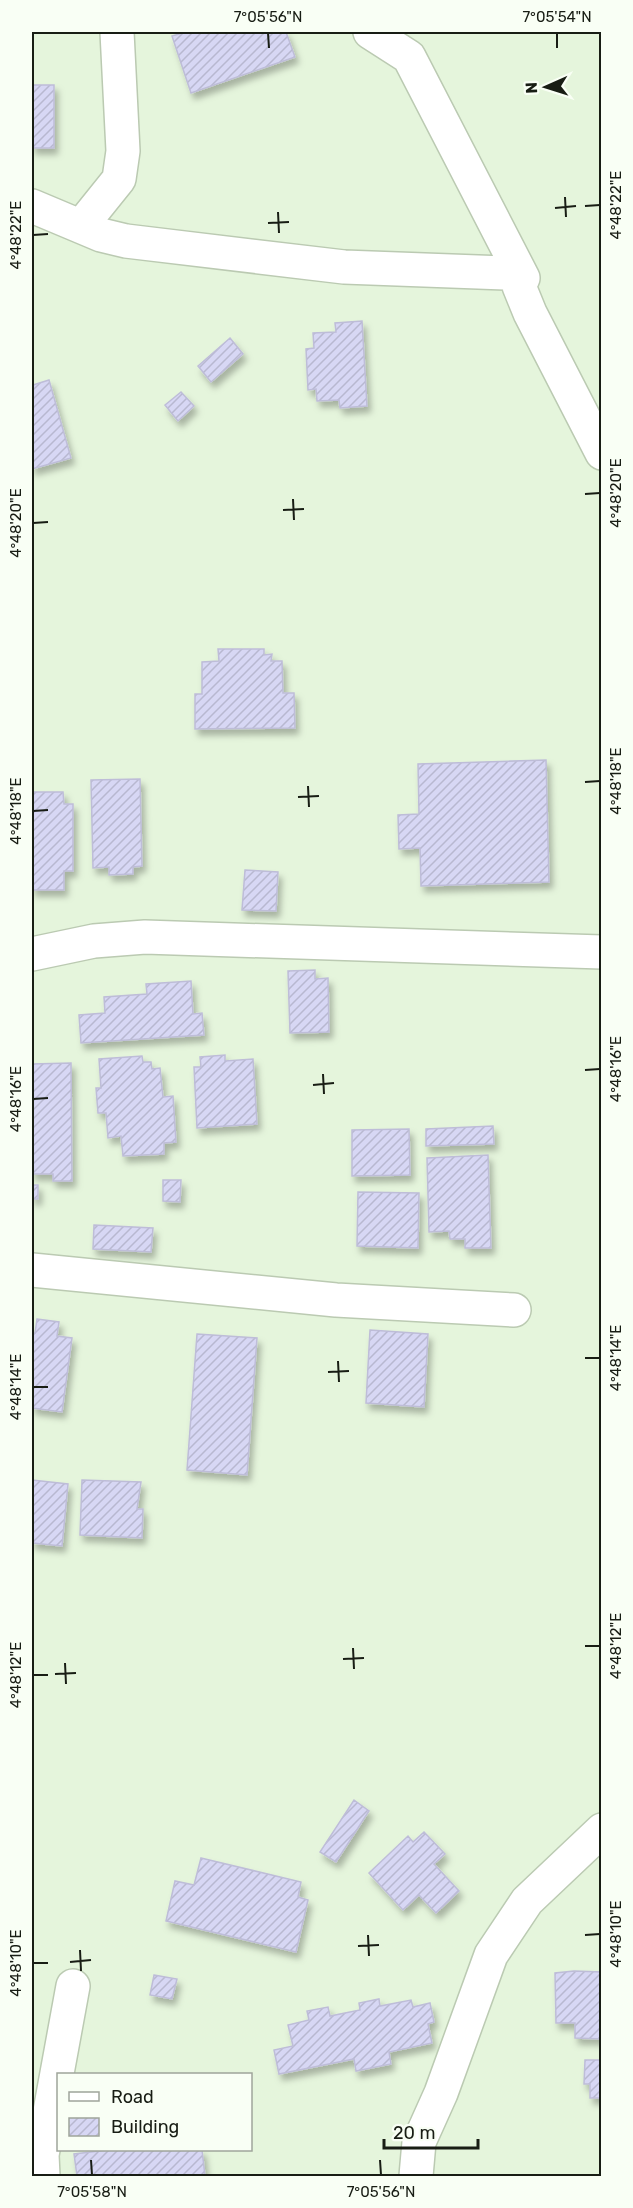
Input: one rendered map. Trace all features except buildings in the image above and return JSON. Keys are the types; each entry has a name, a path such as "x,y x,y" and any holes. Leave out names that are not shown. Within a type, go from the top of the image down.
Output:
{"street":[{"path":"82,225 119,179 123,151 117,32"},
{"path":"370,32 409,57 524,278"},
{"path":"32,206 82,225 101,235 126,242 344,267 505,273 524,278"},
{"path":"524,278 519,286 530,313 602,453"},
{"path":"32,954 94,941 145,937 602,952"},
{"path":"32,1270 336,1300 514,1310"},
{"path":"416,2176 419,2142 441,2093 491,1955 526,1901 602,1830"},
{"path":"57,2073 73,1986"},
{"path":"43,2176 42,2155 57,2073"}]}
